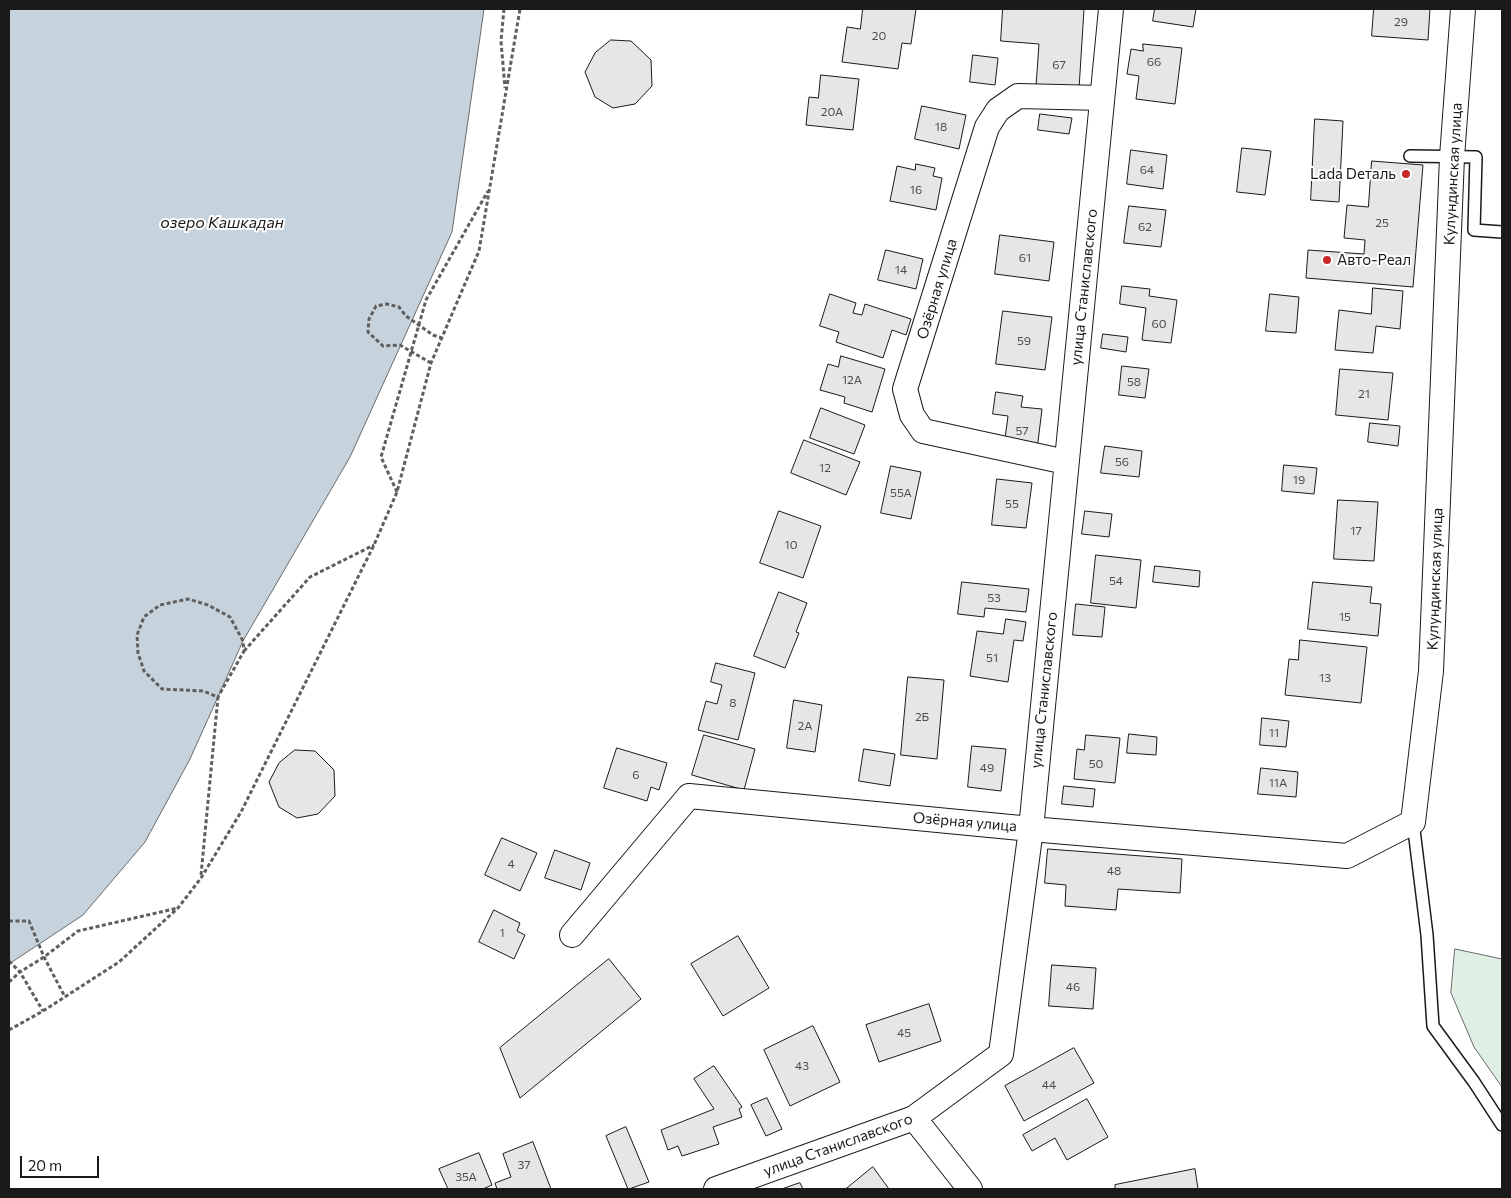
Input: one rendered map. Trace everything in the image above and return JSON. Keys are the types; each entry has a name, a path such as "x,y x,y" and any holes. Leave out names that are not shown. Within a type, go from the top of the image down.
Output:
{"street":[{"name":"улица Станиславского","path":"716,1189 914,1118 1002,1054 1031,829 1111,9"},
{"name":"Кулундинская улица","path":"1413,822 1431,671 1452,157 1464,9"},
{"name":"Озёрная улица","path":"1066,462 923,431 912,415 905,389 987,127 998,110 1018,96 1102,98"},
{"name":"Озёрная улица","path":"572,936 690,796 1031,829 1348,856 1413,822"},
{"path":"914,1118 970,1189"}],"lane":[{"path":"1410,156 1476,157 1474,230 1502,232"},
{"name":"Кулундинская улица","path":"1413,822 1427,935 1433,1026 1474,1082 1502,1125"}],"path":[{"path":"504,9 501,41 506,92"},
{"path":"9,1030 43,1012 119,962 178,908 201,878 241,812 374,544 397,492 431,363 479,251 520,9"},
{"path":"397,492 380,457 426,300 490,188"},
{"path":"431,363 400,345 383,346 368,332 369,318 376,306 387,304 399,307 406,316 419,326 442,338"},
{"path":"201,878 218,697 244,652 310,577 374,544"},
{"path":"218,697 203,691 162,689 144,671 138,653 137,635 144,617 160,605 188,599 208,605 230,618 243,641 244,652"},
{"path":"9,982 20,972 44,957 78,931 178,908"},
{"path":"9,922 29,921 37,936 44,957 65,997"},
{"path":"9,961 20,972 43,1012"}],"green space":[{"path":"1455,949 1502,959 1502,1087 1474,1047 1451,993"}],"water":[{"name":"озеро Кашкадан","path":"9,9 484,9 452,232 350,457 243,641 190,759 145,842 83,915 9,964"}],"building":[{"path":"863,9 916,9 911,44 902,43 898,69 842,62 847,27 860,29"},
{"path":"1003,9 1084,9 1079,89 1036,86 1039,44 1001,41"},
{"path":"1155,9 1196,9 1193,27 1153,21"},
{"path":"1374,9 1430,9 1428,40 1372,36"},
{"path":"611,40 631,41 651,60 652,86 635,104 613,108 595,97 585,72 595,53"},
{"path":"1143,44 1182,48 1175,104 1136,99 1139,76 1127,74 1131,49 1143,51"},
{"path":"973,55 998,58 995,85 970,82"},
{"path":"821,75 859,79 853,130 806,125 809,97 818,98"},
{"path":"922,106 966,115 959,149 915,139"},
{"path":"1040,114 1072,118 1069,134 1038,130"},
{"path":"1315,119 1343,121 1339,202 1311,200"},
{"path":"1242,148 1271,151 1265,195 1237,192"},
{"path":"1131,150 1167,155 1163,189 1127,184"},
{"path":"1372,161 1423,165 1413,287 1306,278 1308,250 1364,254 1365,240 1344,238 1347,205 1368,207"},
{"path":"916,164 935,168 933,176 942,178 936,210 890,201 897,166 915,170"},
{"path":"1129,206 1166,210 1161,247 1124,243"},
{"path":"1000,235 1054,242 1049,281 995,274"},
{"path":"886,250 923,259 916,289 878,280"},
{"path":"1122,286 1150,289 1149,296 1177,300 1171,343 1142,340 1146,308 1120,304"},
{"path":"1373,288 1403,291 1400,329 1376,326 1373,353 1335,350 1339,310 1371,314"},
{"path":"830,294 856,303 853,313 862,315 865,304 911,319 906,335 892,330 883,358 836,342 839,332 820,326"},
{"path":"1270,294 1299,297 1296,333 1266,331"},
{"path":"1003,311 1052,317 1045,370 996,364"},
{"path":"1103,334 1128,337 1126,352 1101,348"},
{"path":"841,356 885,369 872,412 844,403 845,397 820,390 828,364 838,367"},
{"path":"1122,366 1149,369 1145,398 1119,395"},
{"path":"1340,369 1393,373 1388,420 1336,415"},
{"path":"996,392 1023,396 1021,407 1042,409 1037,450 1004,446 1008,416 993,414"},
{"path":"821,408 865,425 854,454 810,438"},
{"path":"1370,423 1400,426 1398,446 1368,442"},
{"path":"804,440 860,462 846,495 791,473"},
{"path":"1105,446 1142,451 1139,477 1101,473"},
{"path":"1284,465 1317,468 1314,494 1282,491"},
{"path":"891,466 921,472 911,519 881,513"},
{"path":"997,479 1032,483 1026,528 992,525"},
{"path":"1338,500 1378,502 1374,561 1334,559"},
{"path":"779,511 821,526 803,578 760,563"},
{"path":"1085,511 1112,514 1109,537 1082,534"},
{"path":"1096,555 1141,560 1136,608 1091,603"},
{"path":"1155,566 1200,571 1199,587 1153,582"},
{"path":"962,582 1029,589 1026,612 985,608 984,617 958,614"},
{"path":"1313,582 1372,587 1370,603 1381,604 1378,636 1308,629"},
{"path":"779,592 807,603 796,632 799,633 785,668 754,656"},
{"path":"1076,604 1105,607 1102,637 1073,635"},
{"path":"1006,619 1026,622 1023,641 1014,640 1008,682 970,676 977,631 1003,634"},
{"path":"1300,640 1367,647 1361,703 1285,695 1289,659 1298,660"},
{"path":"716,663 755,673 738,740 698,730 706,701 717,704 722,685 711,682"},
{"path":"908,677 944,680 937,759 901,755"},
{"path":"794,700 822,705 815,752 787,748"},
{"path":"1262,718 1289,721 1286,747 1260,745"},
{"path":"1129,734 1157,737 1156,755 1127,753"},
{"path":"704,735 755,749 744,790 692,775"},
{"path":"1086,735 1120,738 1115,783 1074,779 1077,749 1084,750"},
{"path":"972,746 1006,749 1001,791 968,787"},
{"path":"617,748 667,763 659,790 651,787 647,801 604,788"},
{"path":"864,749 895,754 890,786 859,781"},
{"path":"295,750 315,751 334,770 335,796 318,814 297,818 279,807 269,782 279,763"},
{"path":"1261,768 1298,772 1296,797 1258,794"},
{"path":"1064,786 1095,789 1093,807 1062,804"},
{"path":"502,838 537,853 520,891 485,875"},
{"path":"1048,849 1182,859 1180,893 1118,889 1116,910 1065,906 1066,885 1045,883"},
{"path":"555,850 590,863 581,890 545,878"},
{"path":"494,910 520,923 517,931 525,935 514,959 479,942"},
{"path":"738,936 769,988 723,1016 691,964"},
{"path":"609,959 641,999 520,1098 500,1048"},
{"path":"1052,965 1096,968 1093,1009 1049,1006"},
{"path":"929,1004 941,1041 879,1062 866,1025"},
{"path":"813,1026 840,1082 790,1106 764,1050"},
{"path":"1074,1048 1094,1083 1024,1121 1005,1086"},
{"path":"714,1066 742,1107 739,1109 742,1117 713,1127 719,1144 682,1156 678,1146 668,1150 661,1130 714,1109 694,1079"},
{"path":"767,1098 782,1129 766,1136 751,1105"},
{"path":"1087,1099 1108,1137 1067,1160 1055,1138 1032,1151 1023,1135"},
{"path":"626,1127 649,1182 629,1189 606,1136"},
{"path":"533,1142 551,1189 497,1189 495,1183 511,1177 503,1154"},
{"path":"479,1153 492,1185 483,1189 448,1189 439,1169"},
{"path":"873,1167 889,1189 846,1189"},
{"path":"1195,1169 1198,1189 1115,1189 1115,1185"},
{"path":"800,1183 803,1189 782,1189"}],"place":[{"name":"Lada Dеталь","path":"1406,174"},
{"name":"Авто-Реал","path":"1327,260"}]}
